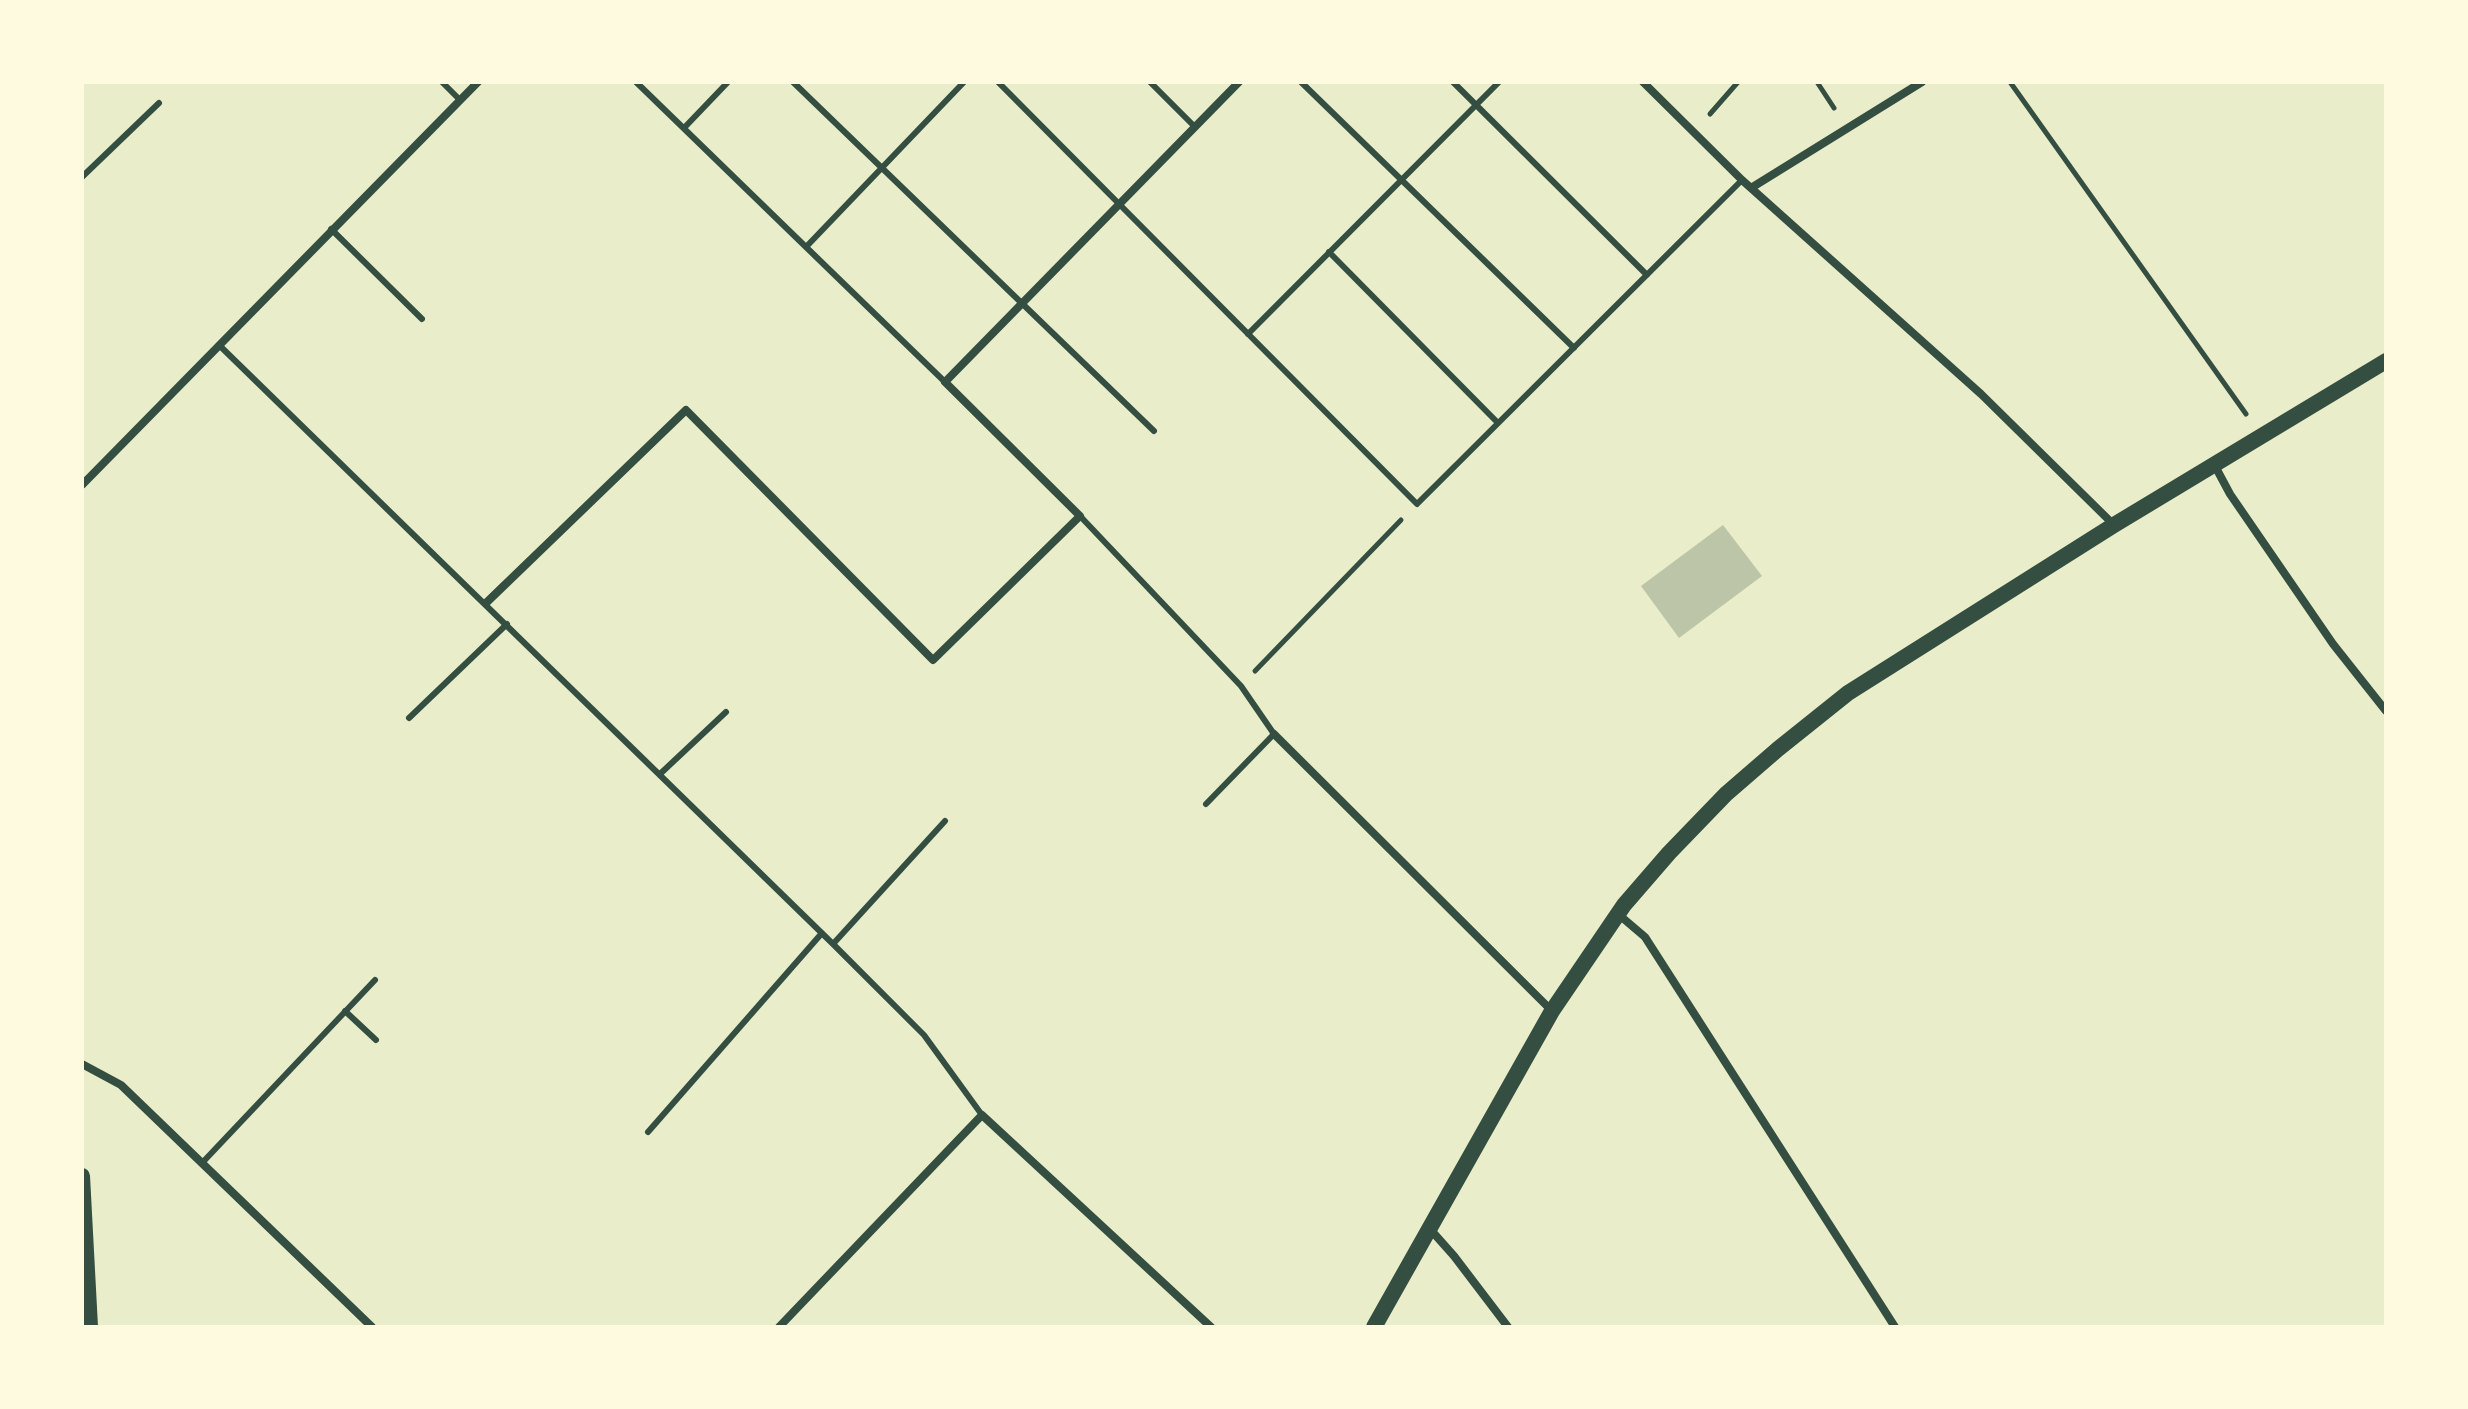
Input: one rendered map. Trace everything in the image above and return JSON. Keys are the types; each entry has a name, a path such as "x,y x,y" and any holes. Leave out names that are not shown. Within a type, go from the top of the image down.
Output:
{"main road":[{"path":"1374,1327 1552,1011 1618,914 1669,853 1726,794 1848,693 2114,525 2386,361"},
{"path":"82,1176 90,1327"}],"street":[{"path":"82,485 478,82"},
{"path":"486,603 686,410 933,660 1080,516 945,382 1239,82"},
{"path":"1643,82 1742,180 1981,394 2114,525"},
{"path":"1751,188 1922,82"},
{"path":"2215,466 2230,494 2333,644 2386,711"},
{"path":"1274,734 1552,1011"},
{"path":"1618,914 1645,937 1895,1327"},
{"path":"82,1064 121,1085 372,1327"},
{"path":"779,1327 982,1115 1211,1327"},
{"path":"1429,1228 1508,1327"}],"lane":[{"path":"442,82 460,100"},
{"path":"636,82 945,382"},
{"path":"684,128 728,82"},
{"path":"793,82 1154,431"},
{"path":"806,247 964,82"},
{"path":"998,82 1417,504 1742,180"},
{"path":"1150,82 1195,127"},
{"path":"1301,82 1574,348"},
{"path":"1453,82 1647,275"},
{"path":"1248,334 1499,82"},
{"path":"82,177 159,103"},
{"path":"331,229 422,319"},
{"path":"1329,252 1498,423"},
{"path":"220,346 924,1035 982,1115"},
{"path":"1080,516 1241,686 1274,734 1206,804"},
{"path":"409,718 507,624"},
{"path":"660,774 726,712"},
{"path":"833,944 945,821"},
{"path":"648,1132 822,933"},
{"path":"202,1163 375,980"},
{"path":"345,1011 376,1040"}],"path":[{"path":"1710,114 1738,82"},
{"path":"2010,82 2249,418"},
{"path":"1241,686 1417,504"}],"building":[{"path":"1723,525 1762,576 1679,638 1641,586"}]}
